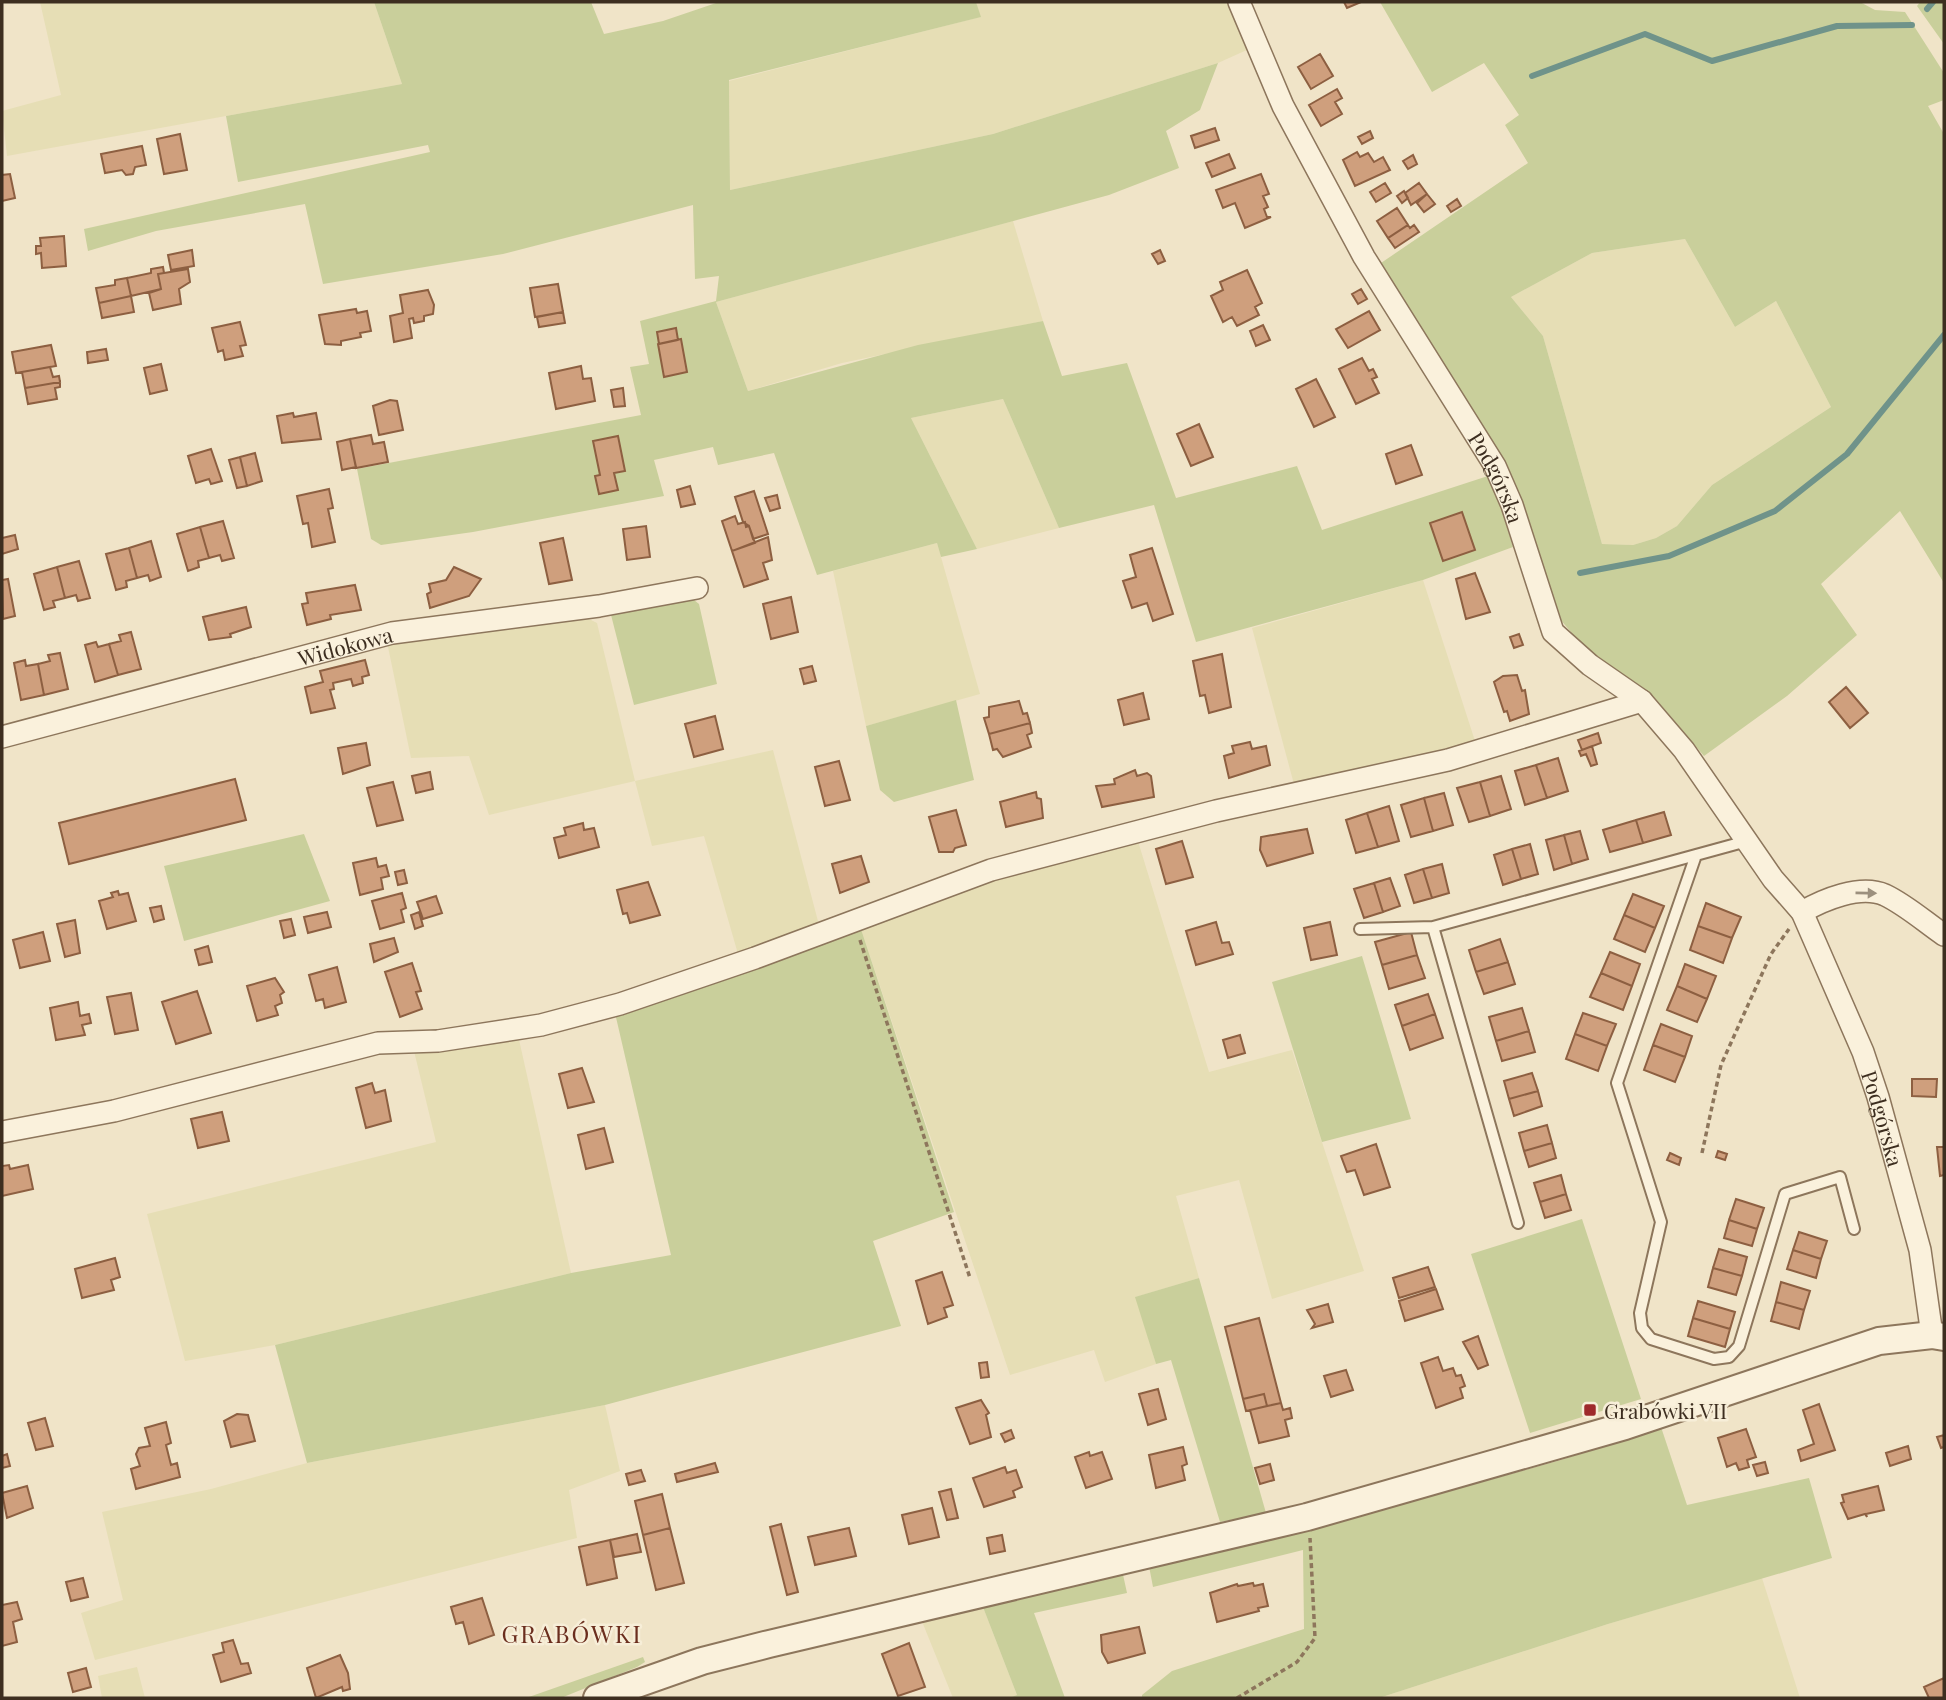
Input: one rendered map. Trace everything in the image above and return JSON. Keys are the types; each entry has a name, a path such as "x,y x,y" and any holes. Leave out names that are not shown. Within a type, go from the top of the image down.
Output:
{"street":[{"name":"Podgórska","path":"1239,2 1283,106 1364,257 1495,466 1512,505 1537,592 1553,632 1590,665 1642,701 1684,750 1773,879 1802,912 1863,1052 1878,1097 1920,1250 1938,1336"},
{"name":"Widokowa","path":"2,737 393,633 599,606 697,588"},
{"path":"2,1132 114,1111 378,1043 438,1041 541,1025 620,1004 991,870 1216,811 1448,760 1642,701"},
{"path":"1802,912 1821,901 1851,893 1883,894 1944,935"},
{"path":"597,1698 691,1665 769,1643 1307,1517 1625,1426 1879,1341 1938,1336"}],"lane":[{"path":"1360,929 1433,928 1747,841"},
{"path":"1696,855 1617,1083 1661,1222 1640,1312 1642,1328 1651,1339 1714,1359 1729,1357 1739,1346 1784,1194 1840,1177 1854,1229"},
{"path":"1433,928 1518,1223"}],"path":[{"path":"1702,1153 1721,1065 1771,954 1802,912"},
{"path":"854,921 970,1278"},
{"path":"1237,1698 1297,1662 1315,1638 1307,1517"}],"shaded area":[{"path":"40,2 374,2 402,84 7,156 2,111 61,95"},
{"path":"976,2 1229,2 1249,49 1218,63 993,134 730,190 729,81 980,17"},
{"path":"1013,221 1043,321 842,363 748,391 716,302"},
{"path":"1685,239 1735,327 1776,301 1831,407 1712,485 1677,526 1656,538 1633,545 1602,544 1543,336 1511,297 1592,253"},
{"path":"1003,399 1059,528 977,549 911,418"},
{"path":"937,543 980,694 866,726 833,571"},
{"path":"1423,580 1475,741 1295,788 1252,628"},
{"path":"585,617 597,623 635,781 489,815 469,756 411,758 387,642"},
{"path":"773,750 819,925 738,954 704,836 652,846 635,781"},
{"path":"1137,838 1209,1072 1292,1050 1364,1271 1272,1299 1239,1180 1176,1196 1199,1278 1136,1297 1156,1364 1105,1382 1094,1350 1010,1375 860,926 944,892"},
{"path":"518,1035 571,1273 275,1345 185,1361 147,1214 436,1142 414,1051"},
{"path":"605,1405 620,1471 569,1490 577,1538 95,1660 81,1613 123,1600 102,1512 211,1489 307,1463"},
{"path":"1762,1578 1800,1698 1379,1698 1608,1624"},
{"path":"981,1602 1017,1695 1009,1698 953,1698 921,1619"},
{"path":"137,1667 145,1698 102,1698 98,1676"}],"green space":[{"path":"374,2 591,2 604,34 663,21 719,2 976,2 981,17 729,80 730,190 993,134 1218,63 1200,110 1166,131 1179,168 1109,195 716,302 748,391 918,345 1043,321 1062,376 1127,363 1176,498 1297,466 1322,530 1491,475 1513,547 1423,580 1196,642 1154,505 1059,528 1003,399 911,418 977,549 941,557 937,543 817,575 774,453 718,465 713,447 654,460 664,496 473,532 381,545 371,539 357,469 641,415 630,367 649,364 640,321 716,301 719,276 695,279 693,205 503,254 323,284 305,204 156,231 88,251 84,229 430,152 428,145 238,182 226,116 402,84"},
{"path":"1380,2 1860,2 1875,10 1905,12 1944,73 1944,100 1928,106 1944,134 1944,583 1900,511 1821,584 1857,635 1787,696 1704,756 1653,696 1587,651 1554,612 1507,470 1381,263 1528,163 1505,125 1519,115 1484,63 1432,92","holes":["1685,239 1735,327 1776,301 1831,407 1712,485 1677,526 1656,538 1633,545 1602,544 1543,336 1511,297 1592,253"]},
{"path":"1920,2 1944,2 1944,44 1917,6"},
{"path":"689,596 699,604 717,684 634,705 610,611"},
{"path":"956,700 974,780 894,802 880,790 866,726"},
{"path":"304,834 330,901 184,941 164,866"},
{"path":"860,926 954,1212 873,1241 901,1326 605,1405 307,1463 275,1345 571,1273 671,1255 615,1013"},
{"path":"1362,956 1411,1119 1322,1142 1272,982"},
{"path":"1582,1219 1641,1399 1530,1433 1471,1254"},
{"path":"1199,1278 1266,1513 1220,1522 1171,1360 1156,1364 1135,1297"},
{"path":"1661,1427 1687,1505 1809,1478 1832,1558 1608,1624 1379,1698 1142,1698 1142,1695 1172,1671 1304,1629 1303,1550 1153,1587 1148,1561 1303,1531 1561,1460"},
{"path":"1122,1570 1127,1593 1034,1613 1065,1698 1009,1698 1017,1695 981,1602"},
{"path":"643,1657 645,1662 637,1667 561,1698 526,1698"}],"building":[{"path":"1344,2 1361,2 1347,8"},
{"path":"1320,54 1333,76 1311,89 1298,67"},
{"path":"1337,89 1342,98 1335,102 1342,114 1321,126 1309,105"},
{"path":"1215,128 1219,140 1195,148 1191,136"},
{"path":"1370,131 1373,138 1362,144 1358,137"},
{"path":"180,134 187,170 164,174 157,139"},
{"path":"142,146 146,165 135,167 133,174 126,175 122,170 105,173 101,154"},
{"path":"1357,152 1360,157 1368,153 1374,162 1383,157 1390,170 1355,186 1343,160"},
{"path":"1229,154 1235,168 1212,177 1206,163"},
{"path":"1413,155 1417,164 1408,169 1403,161"},
{"path":"10,174 15,198 2,201 2,175"},
{"path":"1261,174 1269,194 1263,196 1268,207 1264,209 1267,217 1271,217 1245,228 1235,203 1223,208 1216,190"},
{"path":"1385,183 1391,193 1376,202 1370,192"},
{"path":"1419,183 1427,194 1411,205 1405,193"},
{"path":"1404,191 1408,198 1402,203 1397,196"},
{"path":"1427,194 1435,204 1424,212 1417,203"},
{"path":"1457,199 1461,206 1451,212 1447,206"},
{"path":"1397,208 1408,225 1388,238 1377,221"},
{"path":"1408,225 1410,228 1414,225 1419,232 1395,248 1388,238"},
{"path":"64,236 66,266 42,268 41,253 36,254 36,246 41,246 40,238"},
{"path":"192,250 194,266 171,270 168,255"},
{"path":"1160,250 1165,261 1158,264 1152,254"},
{"path":"163,267 164,273 158,274 161,289 131,296 127,278 151,273 151,269"},
{"path":"188,269 190,282 179,289 181,304 153,310 149,293 161,289 158,274"},
{"path":"1247,270 1262,303 1255,307 1259,315 1237,326 1232,317 1223,322 1211,296 1223,290 1220,282"},
{"path":"127,278 131,296 99,303 96,288 115,285 115,280"},
{"path":"558,284 563,312 535,317 530,288"},
{"path":"1361,289 1367,299 1358,304 1352,294"},
{"path":"428,290 434,305 433,314 424,316 424,321 414,323 413,318 409,319 412,338 394,342 390,316 403,313 400,295"},
{"path":"131,296 134,312 102,318 99,303"},
{"path":"356,309 357,313 367,311 371,331 360,333 361,337 341,341 341,345 325,344 319,315"},
{"path":"1369,311 1380,330 1348,348 1336,329"},
{"path":"563,312 565,323 539,327 537,317"},
{"path":"240,322 246,345 240,346 243,356 225,360 223,350 218,352 212,328"},
{"path":"1263,325 1270,340 1256,346 1250,331"},
{"path":"676,328 678,340 659,344 657,332"},
{"path":"681,339 687,372 664,377 658,344"},
{"path":"51,345 56,366 16,373 12,352"},
{"path":"106,349 108,360 88,363 87,352"},
{"path":"1362,358 1369,371 1373,369 1377,377 1372,379 1379,393 1356,404 1339,369"},
{"path":"161,364 167,390 150,394 144,368"},
{"path":"581,366 583,379 591,378 595,401 556,409 549,373"},
{"path":"50,367 53,377 59,376 60,382 25,388 22,372"},
{"path":"1316,379 1335,417 1314,427 1296,389"},
{"path":"60,382 60,387 55,388 57,399 28,404 25,388"},
{"path":"623,388 625,406 614,407 611,390"},
{"path":"390,400 397,401 403,430 379,435 373,406"},
{"path":"293,413 294,417 316,413 321,439 282,443 277,416"},
{"path":"1199,424 1213,457 1191,466 1177,434"},
{"path":"371,435 373,444 384,442 388,462 356,468 350,439"},
{"path":"618,436 625,471 614,473 618,490 599,494 595,476 600,475 593,441"},
{"path":"350,439 356,467 342,470 337,442"},
{"path":"1411,445 1422,475 1396,484 1386,454"},
{"path":"211,449 222,481 211,484 209,479 196,483 188,456"},
{"path":"255,453 262,481 247,486 240,457"},
{"path":"240,457 247,486 237,488 229,460"},
{"path":"690,486 695,504 681,507 677,490"},
{"path":"329,489 333,508 328,509 335,542 312,547 308,523 303,524 297,496"},
{"path":"754,491 768,534 753,539 749,526 743,522 735,497"},
{"path":"777,495 780,508 770,511 765,498"},
{"path":"1462,512 1475,550 1443,561 1430,523"},
{"path":"735,516 738,524 745,522 746,527 749,526 755,543 732,551 722,521"},
{"path":"223,521 234,558 222,561 220,555 209,558 200,527"},
{"path":"646,526 650,557 627,560 623,529"},
{"path":"200,527 209,558 198,561 199,567 188,571 177,534"},
{"path":"15,535 18,549 2,554 2,538"},
{"path":"768,537 772,560 763,563 768,579 744,587 732,551"},
{"path":"563,538 572,580 549,584 540,543"},
{"path":"151,541 161,577 150,581 148,575 137,578 129,548"},
{"path":"129,548 137,578 126,581 127,587 116,590 106,554"},
{"path":"1152,548 1173,614 1153,621 1147,603 1132,608 1123,581 1136,577 1130,555"},
{"path":"79,561 90,598 78,601 76,595 65,598 57,567"},
{"path":"57,567 65,598 53,601 55,607 44,610 34,574"},
{"path":"454,567 481,579 469,596 430,608 427,594 431,592 429,584 446,580"},
{"path":"1475,573 1490,612 1466,619 1456,579"},
{"path":"8,579 15,616 3,619 2,580"},
{"path":"355,585 361,610 330,615 331,619 307,625 302,604 308,603 306,593"},
{"path":"791,597 798,632 771,639 763,604"},
{"path":"246,607 251,627 230,634 231,637 209,640 203,617"},
{"path":"131,632 141,669 118,675 109,644 121,641 119,635"},
{"path":"1519,634 1523,645 1514,648 1510,637"},
{"path":"96,642 98,647 109,644 118,675 95,682 85,645"},
{"path":"60,653 68,689 44,695 38,664 50,661 48,655"},
{"path":"1222,654 1231,707 1209,713 1205,695 1200,696 1193,661"},
{"path":"25,660 26,666 38,664 44,695 21,700 14,663"},
{"path":"365,660 369,675 362,677 363,683 353,686 351,679 333,683 334,689 330,690 335,708 311,713 305,687 323,682 320,671"},
{"path":"812,666 816,681 804,684 800,669"},
{"path":"1517,675 1522,691 1525,690 1529,714 1510,721 1507,711 1504,712 1494,682 1503,676"},
{"path":"1846,687 1868,713 1850,728 1829,702"},
{"path":"1143,693 1149,719 1124,725 1118,700"},
{"path":"1019,701 1023,714 1027,713 1030,723 989,734 984,718 989,717 989,707"},
{"path":"715,716 723,749 694,757 685,724"},
{"path":"1030,723 1032,733 1027,735 1031,747 1003,757 997,749 993,750 989,734"},
{"path":"1598,733 1601,743 1582,750 1578,740"},
{"path":"1250,742 1252,749 1266,746 1270,765 1229,778 1224,756 1234,753 1232,746"},
{"path":"366,743 370,765 343,774 338,748"},
{"path":"1592,746 1597,764 1591,766 1586,754 1581,756 1579,751"},
{"path":"1558,758 1568,791 1547,798 1536,765"},
{"path":"839,761 850,800 825,806 815,767"},
{"path":"1536,765 1547,798 1525,805 1515,771"},
{"path":"1135,770 1137,776 1147,773 1151,776 1154,797 1102,807 1096,786 1115,784 1114,779"},
{"path":"430,772 433,789 416,793 412,776"},
{"path":"1501,776 1511,809 1490,816 1480,782"},
{"path":"235,779 246,820 69,864 59,823"},
{"path":"393,782 403,820 377,826 367,788"},
{"path":"1480,782 1490,816 1469,822 1457,788"},
{"path":"1036,792 1037,798 1041,799 1043,818 1006,827 1000,802"},
{"path":"1444,793 1453,825 1433,831 1424,798"},
{"path":"1424,798 1433,831 1411,837 1401,805"},
{"path":"1389,806 1399,841 1378,847 1367,813"},
{"path":"956,810 966,845 955,848 953,852 939,852 929,817"},
{"path":"1664,812 1671,835 1643,843 1636,820"},
{"path":"1367,813 1378,847 1356,853 1346,820"},
{"path":"1636,820 1643,843 1610,852 1603,830"},
{"path":"583,823 584,830 594,828 599,847 559,858 554,838 566,835 564,828"},
{"path":"1307,829 1313,853 1267,866 1260,850 1261,837"},
{"path":"1580,831 1588,859 1572,864 1564,835"},
{"path":"1564,835 1572,864 1554,870 1546,840"},
{"path":"1182,841 1193,877 1166,884 1156,849"},
{"path":"1530,844 1538,874 1521,879 1512,849"},
{"path":"1512,849 1521,879 1503,885 1494,855"},
{"path":"861,856 869,882 840,893 832,864"},
{"path":"376,858 378,867 386,865 389,876 381,878 383,889 360,895 353,863"},
{"path":"1442,864 1449,893 1432,898 1423,869"},
{"path":"1423,869 1432,898 1414,903 1405,875"},
{"path":"404,870 407,883 398,885 395,872"},
{"path":"1390,878 1400,906 1383,912 1374,883"},
{"path":"648,882 660,915 630,923 627,913 623,914 617,890"},
{"path":"1374,883 1383,912 1364,918 1354,889"},
{"path":"118,891 119,895 128,893 136,921 107,929 99,901 113,897 111,893"},
{"path":"402,893 406,908 401,910 404,922 380,929 372,901"},
{"path":"1633,894 1664,906 1655,928 1624,915"},
{"path":"436,896 442,913 423,919 417,902"},
{"path":"1706,903 1741,917 1732,938 1698,926"},
{"path":"161,906 164,919 154,922 150,908"},
{"path":"327,912 331,927 308,933 304,917"},
{"path":"419,912 423,926 415,929 411,915"},
{"path":"1624,915 1655,928 1645,952 1614,939"},
{"path":"291,919 295,935 284,938 280,921"},
{"path":"75,920 80,953 65,957 57,924"},
{"path":"1216,922 1222,943 1229,942 1233,954 1196,965 1186,931"},
{"path":"1330,922 1337,955 1311,960 1304,928"},
{"path":"1698,926 1732,938 1723,963 1690,950"},
{"path":"43,932 50,961 20,968 13,940"},
{"path":"1411,932 1417,955 1382,965 1375,942"},
{"path":"394,938 398,952 374,962 370,944"},
{"path":"1500,939 1508,962 1476,972 1469,950"},
{"path":"208,946 212,962 199,965 195,950"},
{"path":"1610,952 1640,964 1632,986 1601,973"},
{"path":"1417,955 1425,978 1389,989 1382,965"},
{"path":"1508,962 1515,984 1484,994 1476,972"},
{"path":"412,963 421,991 416,992 422,1009 400,1017 385,972"},
{"path":"1685,964 1716,976 1707,999 1677,986"},
{"path":"337,967 346,1002 325,1008 323,999 316,1001 309,975"},
{"path":"1601,973 1632,986 1623,1010 1590,997"},
{"path":"275,978 284,992 280,995 282,1003 275,1006 278,1015 257,1021 247,986"},
{"path":"1677,986 1707,999 1697,1022 1667,1010"},
{"path":"197,991 211,1033 176,1044 162,1002"},
{"path":"131,993 138,1030 115,1034 107,997"},
{"path":"1428,994 1435,1014 1402,1026 1395,1005"},
{"path":"78,1002 80,1016 89,1014 91,1023 82,1025 85,1035 56,1040 50,1008"},
{"path":"1522,1008 1529,1031 1496,1041 1489,1017"},
{"path":"1583,1013 1616,1024 1607,1046 1575,1034"},
{"path":"1435,1014 1443,1038 1410,1050 1402,1026"},
{"path":"1661,1024 1692,1036 1685,1057 1653,1045"},
{"path":"1529,1031 1535,1052 1502,1061 1496,1041"},
{"path":"1575,1034 1607,1046 1598,1071 1566,1059"},
{"path":"1240,1035 1245,1053 1228,1058 1223,1040"},
{"path":"1653,1045 1685,1057 1675,1082 1644,1070"},
{"path":"582,1068 594,1102 568,1108 559,1074"},
{"path":"1532,1073 1538,1091 1509,1099 1504,1081"},
{"path":"1912,1079 1937,1079 1936,1097 1912,1096"},
{"path":"372,1083 375,1093 385,1090 391,1121 366,1128 356,1088"},
{"path":"1538,1091 1542,1106 1514,1116 1509,1099"},
{"path":"222,1112 229,1141 198,1148 191,1119"},
{"path":"1547,1125 1552,1143 1524,1151 1519,1133"},
{"path":"604,1128 613,1162 586,1169 578,1135"},
{"path":"1552,1143 1556,1158 1529,1167 1524,1151"},
{"path":"1376,1144 1390,1187 1364,1195 1355,1170 1347,1172 1341,1156"},
{"path":"1937,1147 1944,1147 1944,1175 1940,1176"},
{"path":"1718,1151 1727,1154 1725,1160 1716,1157"},
{"path":"1670,1153 1681,1158 1679,1165 1667,1160"},
{"path":"9,1165 10,1169 28,1165 33,1189 2,1196 2,1166"},
{"path":"1561,1175 1566,1194 1540,1202 1534,1183"},
{"path":"1566,1194 1571,1210 1545,1218 1540,1202"},
{"path":"1736,1199 1764,1208 1757,1229 1729,1220"},
{"path":"1729,1220 1757,1229 1752,1246 1724,1238"},
{"path":"1799,1232 1827,1241 1821,1259 1793,1250"},
{"path":"1719,1249 1747,1257 1742,1276 1713,1268"},
{"path":"1793,1250 1821,1259 1816,1278 1787,1269"},
{"path":"115,1258 120,1277 111,1280 114,1290 82,1298 75,1269"},
{"path":"1428,1267 1435,1287 1399,1298 1393,1278"},
{"path":"1713,1268 1742,1276 1736,1295 1708,1287"},
{"path":"942,1272 953,1305 944,1308 947,1317 928,1324 916,1281"},
{"path":"1781,1282 1810,1291 1804,1310 1776,1302"},
{"path":"1436,1289 1443,1309 1405,1321 1399,1301"},
{"path":"1698,1301 1735,1312 1730,1329 1693,1318"},
{"path":"1776,1302 1804,1310 1799,1329 1771,1321"},
{"path":"1328,1304 1333,1322 1312,1328 1315,1324 1307,1310"},
{"path":"1259,1318 1281,1403 1267,1406 1264,1394 1243,1399 1225,1327"},
{"path":"1693,1318 1730,1329 1725,1347 1688,1336"},
{"path":"1478,1336 1488,1365 1478,1369 1463,1342"},
{"path":"1438,1357 1443,1371 1453,1368 1456,1376 1461,1375 1465,1386 1460,1388 1463,1398 1436,1408 1421,1363"},
{"path":"987,1362 989,1377 981,1378 979,1363"},
{"path":"1346,1370 1353,1390 1331,1397 1324,1376"},
{"path":"1158,1389 1166,1419 1148,1425 1139,1394"},
{"path":"1264,1394 1267,1406 1246,1411 1243,1399"},
{"path":"981,1400 989,1413 986,1415 991,1437 970,1444 956,1408"},
{"path":"1281,1403 1283,1410 1290,1408 1292,1418 1285,1420 1289,1436 1259,1443 1250,1410"},
{"path":"1819,1404 1835,1450 1801,1461 1798,1450 1814,1444 1803,1410"},
{"path":"237,1414 248,1415 255,1441 231,1447 224,1421"},
{"path":"45,1418 53,1446 36,1450 28,1423"},
{"path":"166,1422 171,1443 166,1445 171,1465 177,1463 180,1477 136,1489 131,1469 140,1466 136,1454 139,1448 150,1446 145,1428"},
{"path":"1746,1429 1756,1457 1747,1460 1749,1467 1739,1470 1736,1463 1727,1467 1718,1438"},
{"path":"1011,1430 1014,1438 1005,1442 1001,1434"},
{"path":"1944,1435 1944,1447 1941,1448 1937,1437"},
{"path":"1908,1446 1911,1459 1890,1466 1886,1453"},
{"path":"1183,1447 1187,1464 1182,1466 1185,1480 1156,1488 1149,1455"},
{"path":"1089,1452 1090,1456 1102,1452 1112,1479 1086,1488 1075,1457"},
{"path":"7,1454 10,1466 2,1468 2,1456"},
{"path":"1765,1462 1768,1473 1757,1476 1753,1465"},
{"path":"715,1463 718,1472 677,1482 675,1474"},
{"path":"1270,1464 1274,1480 1260,1484 1255,1468"},
{"path":"1005,1467 1007,1473 1016,1470 1022,1487 1013,1491 1015,1497 984,1507 973,1478"},
{"path":"641,1470 645,1481 629,1485 626,1474"},
{"path":"27,1486 33,1508 7,1518 2,1493"},
{"path":"1878,1486 1884,1510 1866,1514 1867,1517 1865,1514 1848,1519 1841,1503 1844,1502 1842,1495"},
{"path":"951,1489 958,1518 947,1520 939,1492"},
{"path":"662,1494 670,1528 643,1535 635,1501"},
{"path":"932,1508 939,1537 909,1544 902,1515"},
{"path":"781,1524 798,1592 787,1595 770,1527"},
{"path":"670,1528 684,1583 656,1590 643,1535"},
{"path":"849,1528 856,1556 815,1565 808,1537"},
{"path":"637,1534 641,1552 614,1557 610,1540"},
{"path":"1002,1535 1005,1551 990,1554 987,1538"},
{"path":"610,1540 617,1578 587,1585 579,1547"},
{"path":"83,1578 88,1597 71,1601 66,1582"},
{"path":"1253,1583 1254,1586 1263,1584 1268,1606 1217,1622 1210,1593 1237,1584"},
{"path":"482,1598 494,1635 469,1644 463,1622 456,1624 451,1607"},
{"path":"17,1602 22,1619 13,1622 17,1642 2,1646 2,1605"},
{"path":"1139,1627 1145,1653 1108,1663 1102,1652 1101,1635"},
{"path":"233,1640 241,1664 248,1663 251,1673 221,1682 213,1655 224,1652 222,1643"},
{"path":"909,1643 925,1687 898,1696 882,1654"},
{"path":"340,1655 348,1673 350,1689 343,1691 342,1687 316,1698 307,1668"},
{"path":"86,1668 91,1687 73,1692 68,1673"},
{"path":"1944,1678 1944,1698 1929,1698 1924,1687"}],"waterway":[{"path":"1927,9 1933,2"},
{"path":"1532,76 1645,34 1712,61 1837,26 1912,25"},
{"path":"1580,573 1669,556 1775,511 1847,454 1944,335"}],"place":[{"name":"Grabówki VII","path":"1590,1410"}],"district":[{"name":"GRABÓWKI","path":"572,1633"}]}
